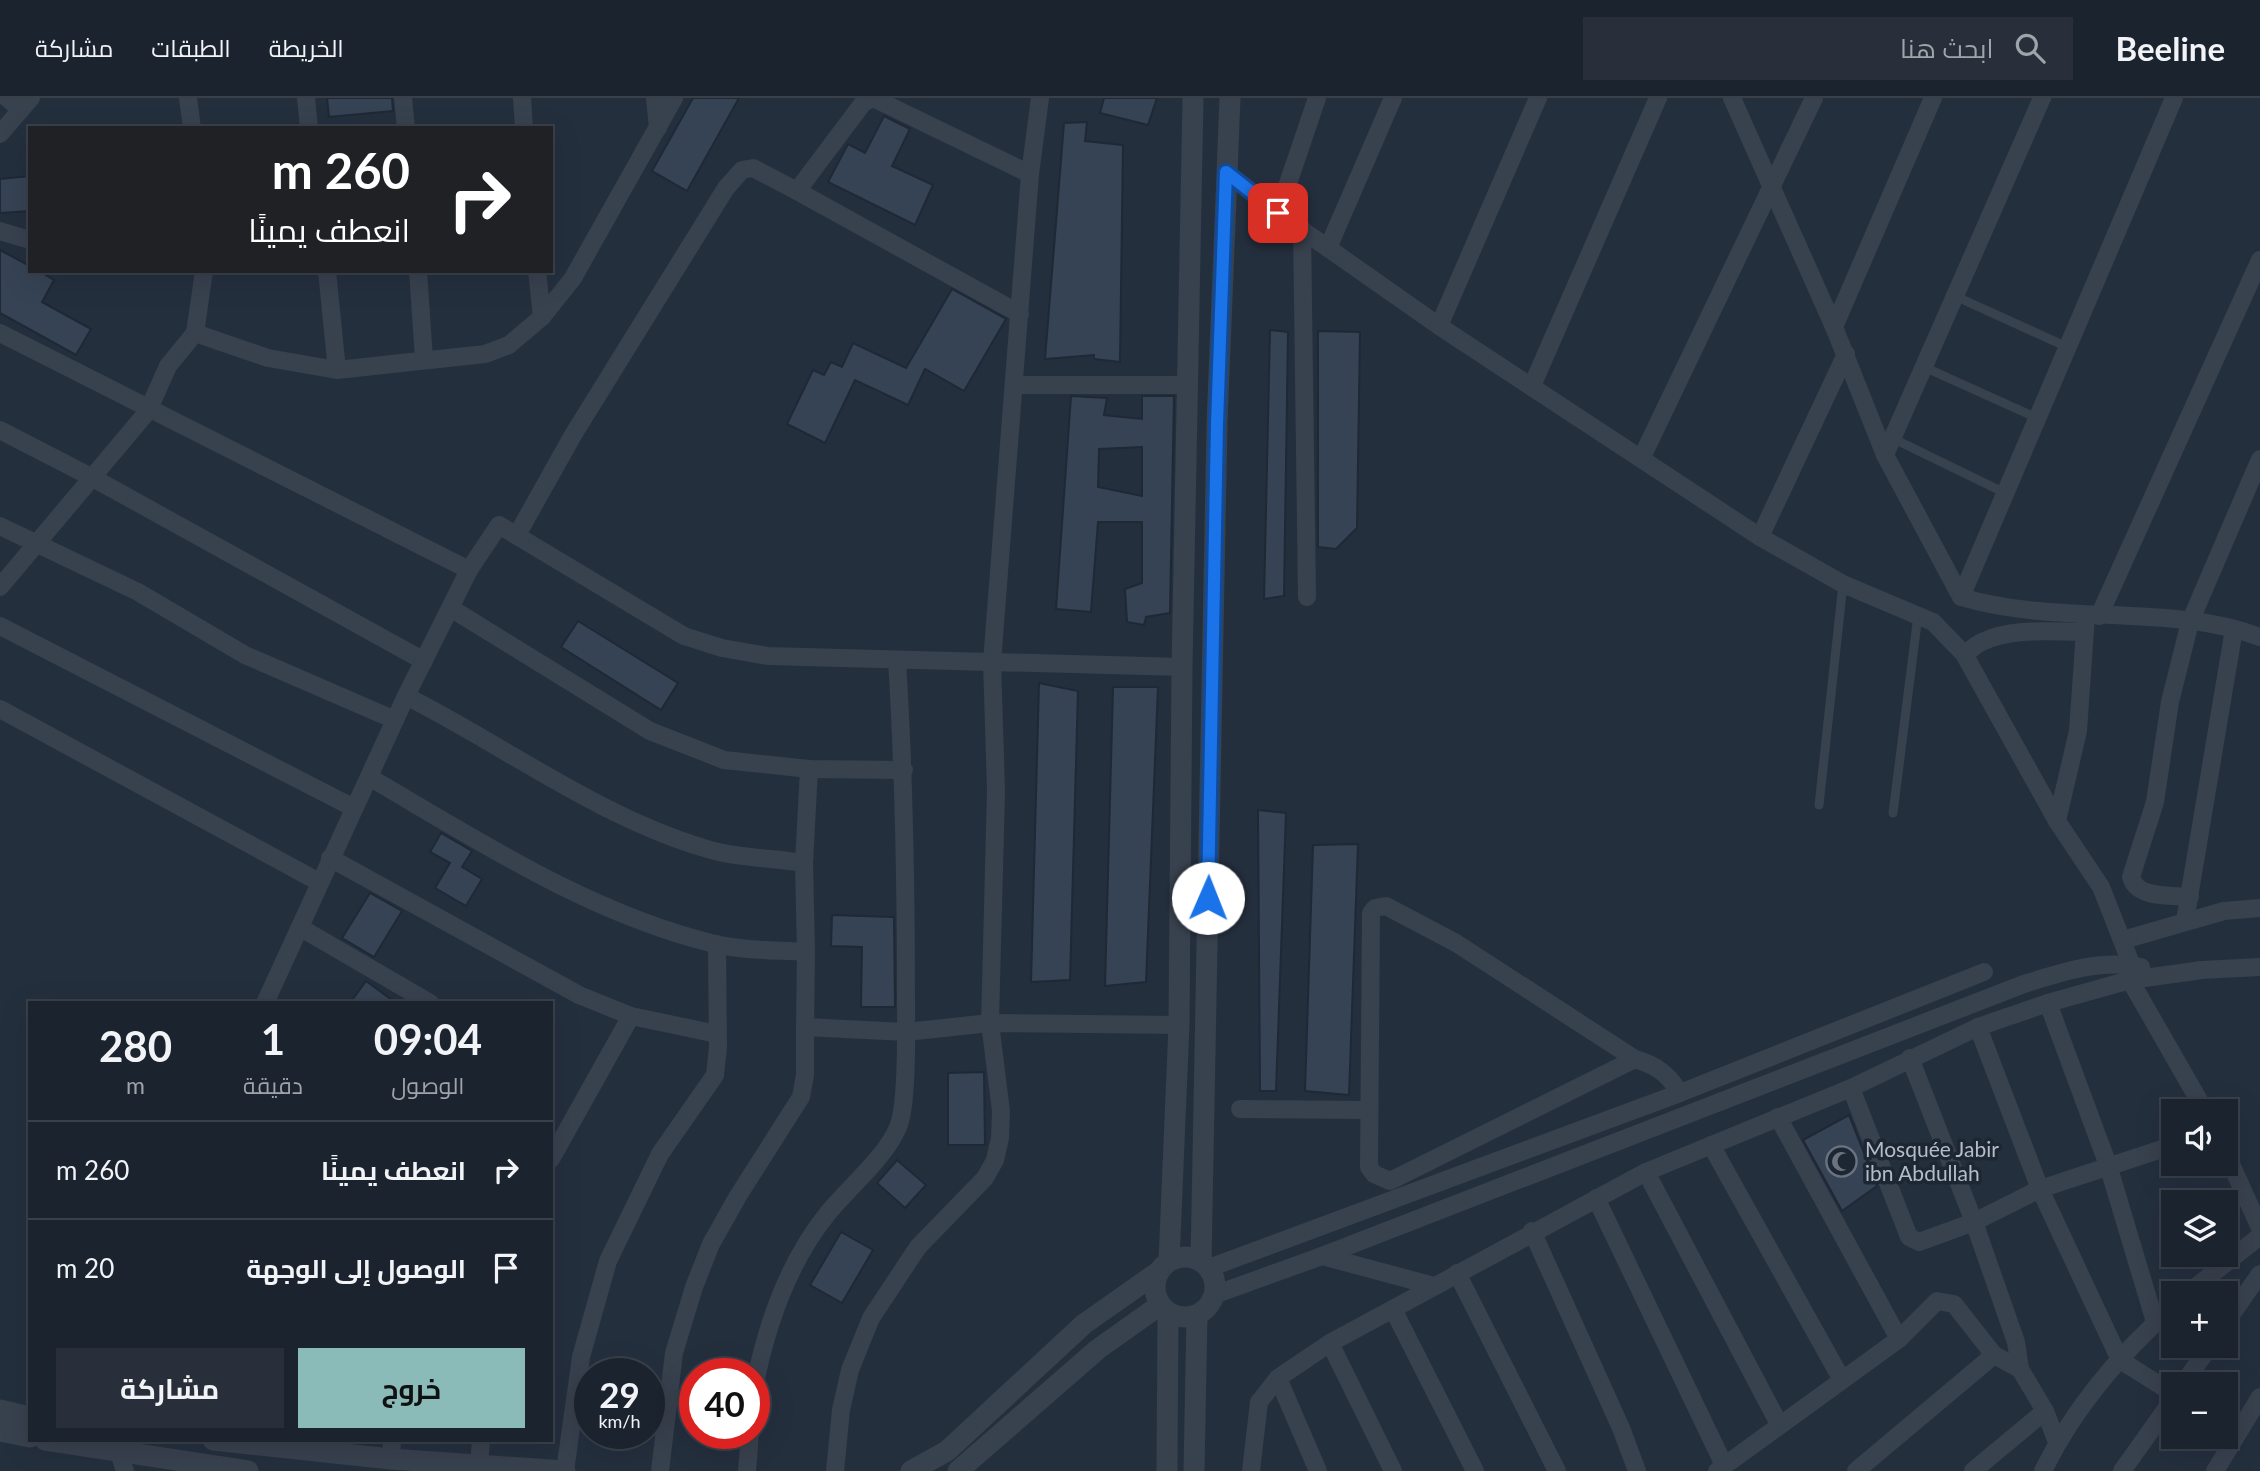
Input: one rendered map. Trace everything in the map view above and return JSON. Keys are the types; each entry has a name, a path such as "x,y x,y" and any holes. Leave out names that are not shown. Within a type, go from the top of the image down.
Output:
{"street":[{"path":"188,98 192,126"},
{"path":"306,98 310,126"},
{"path":"403,98 406,126"},
{"path":"522,98 524,126"},
{"path":"656,98 658,128"},
{"path":"195,334 268,358 337,370 485,354 509,345 542,317 573,278 674,98"},
{"path":"797,191 863,103 873,98 1030,174"},
{"path":"835,1471 841,1410 850,1370 871,1318 911,1256 936,1227 974,1192 995,1160 1001,1111 990,1023 996,791 992,662 1030,174 1040,98"},
{"path":"1167,1471 1164,1309 1154,1285 1164,1266 1180,1025 1182,667 1193,98"},
{"path":"1164,1309 1182,1317 1197,1315 1208,1307 1214,1294 1215,1281 1205,1265 1216,438 1230,98"},
{"path":"1278,213 1317,98"},
{"path":"1328,248 1393,98"},
{"path":"1439,326 1538,98"},
{"path":"1532,386 1658,98"},
{"path":"1732,98 1846,354 1885,455 1961,597 2020,611 2090,621 2190,622 2234,629 2260,637"},
{"path":"1642,457 1773,190 1814,98"},
{"path":"1834,327 1933,98"},
{"path":"1885,455 2042,98"},
{"path":"1961,597 2174,98"},
{"path":"0,134 19,102"},
{"path":"517,535 573,435 726,188 742,170 753,168 1020,314"},
{"path":"1226,172 1278,213 1439,326 1760,537 1843,584 1933,622 1964,654 2057,821 2101,887 2123,940 2131,973 2199,1099"},
{"path":"1302,229 1307,597"},
{"path":"0,231 28,239"},
{"path":"2057,821 2078,731 2090,621 2260,260"},
{"path":"0,587 148,411 168,366 195,334 204,273"},
{"path":"327,273 337,370"},
{"path":"418,273 424,359"},
{"path":"537,273 542,317"},
{"path":"0,333 148,411 469,570"},
{"path":"1760,537 1846,354"},
{"path":"1014,385 1187,385"},
{"path":"0,430 93,478 425,661"},
{"path":"2190,897 2146,892 2133,883 2131,877 2155,802 2170,702 2190,622 2260,459"},
{"path":"266,1001 406,696 452,610 469,570 499,525 684,636 709,644 768,656 1182,667"},
{"path":"0,526 138,592 245,655 395,720"},
{"path":"452,610 650,731 724,760 809,769 904,770"},
{"path":"1964,654 1981,642 1998,637 2090,621"},
{"path":"0,626 354,808"},
{"path":"2185,922 2234,629"},
{"path":"762,1358 770,1328 802,1250 898,1127 906,1032 904,770 897,660"},
{"path":"406,696 463,725 594,803 651,827 705,849 804,863"},
{"path":"0,709 319,882"},
{"path":"660,1471 674,1353 694,1287 711,1244 731,1208 801,1097 805,1075 804,863 809,769"},
{"path":"369,777 493,849 622,915 717,944 806,952"},
{"path":"330,858 579,995 631,1016 718,1034"},
{"path":"2101,887 2131,877"},
{"path":"1635,1059 1390,1181 1374,1174 1369,1167 1368,1110 1371,913 1375,908 1387,906 1456,943 1635,1059 1654,1065 1669,1077 1680,1093"},
{"path":"2123,940 2224,911 2260,908"},
{"path":"301,928 427,1001"},
{"path":"253,1442 391,1449 479,1465 565,1471 581,1357 608,1261 660,1154 715,1075 718,1034 717,944"},
{"path":"1214,1294 1322,1256 2024,984 2085,967 2158,976 2202,970 2260,967"},
{"path":"911,1471 947,1451 1084,1324 1164,1266 1185,1256 1205,1265 1680,1093 1984,972"},
{"path":"1251,1471 1259,1402 1278,1378 1330,1343 1532,1231 1646,1172 1851,1088 1978,1027 2131,973"},
{"path":"2048,1003 2108,1165 2155,1322"},
{"path":"553,1155 631,1016"},
{"path":"805,1027 906,1032 990,1023 1180,1025"},
{"path":"1978,1027 2040,1189 2120,1360 2161,1387"},
{"path":"1910,1059 1974,1222 2016,1342 2020,1369 2045,1411 2056,1442"},
{"path":"1851,1088 1909,1237 1919,1242 1974,1222 2040,1189 2161,1149"},
{"path":"1240,1109 1368,1110"},
{"path":"1778,1117 1899,1339"},
{"path":"1711,1145 1842,1380"},
{"path":"1646,1172 1779,1424"},
{"path":"2236,1176 2260,1228"},
{"path":"1596,1198 1721,1468 1899,1339 1937,1301 1954,1304 1994,1355 2020,1369"},
{"path":"1532,1231 1621,1428 1637,1471"},
{"path":"2203,1281 2260,1236"},
{"path":"1322,1256 1434,1286"},
{"path":"1457,1273 1558,1471"},
{"path":"2238,1305 2260,1274"},
{"path":"958,1471 1098,1349 1164,1309"},
{"path":"1393,1309 1475,1471"},
{"path":"1194,1471 1197,1315"},
{"path":"2043,1471 2056,1442 2120,1360 2161,1317"},
{"path":"1330,1343 1393,1471"},
{"path":"1856,1471 1994,1355"},
{"path":"1278,1378 1318,1471"},
{"path":"2238,1422 2260,1397"},
{"path":"0,1410 28,1417"},
{"path":"1973,1471 2045,1411"},
{"path":"2122,1471 2161,1415"},
{"path":"0,1432 28,1437"},
{"path":"52,1442 122,1462 248,1471"},
{"path":"479,1465 481,1442"},
{"path":"747,1471 749,1449"},
{"path":"2215,1471 2224,1449"}],"lane":[{"path":"1955,296 2067,347"},
{"path":"1924,368 2037,418"},
{"path":"1892,438 2005,493"},
{"path":"1819,805 1843,584"},
{"path":"1893,814 1918,615"}],"building":[{"path":"327,98 392,98 393,111 329,117"},
{"path":"693,98 739,98 687,191 652,171"},
{"path":"1104,98 1157,98 1148,125 1100,113"},
{"path":"884,116 910,129 892,166 933,185 915,225 828,182 848,144 865,153"},
{"path":"1087,122 1085,141 1123,145 1120,362 1094,359 1094,355 1045,359 1064,123"},
{"path":"28,176 28,211 0,213 0,179"},
{"path":"0,250 28,265 28,273 42,273 54,280 42,302 91,329 76,355 0,313"},
{"path":"952,289 1006,319 964,391 925,369 908,405 855,380 825,443 787,424 813,370 824,375 831,362 842,367 853,343 906,368"},
{"path":"1270,330 1288,332 1284,596 1264,599"},
{"path":"1318,331 1360,332 1357,528 1336,549 1318,547"},
{"path":"1071,396 1107,398 1104,415 1142,419 1142,396 1174,396 1170,613 1146,617 1144,625 1127,622 1125,589 1142,583 1142,522 1098,522 1091,612 1056,609","holes":["1142,447 1142,496 1098,487 1099,449"]},
{"path":"578,621 678,683 661,710 561,647"},
{"path":"1039,683 1078,691 1070,980 1031,982"},
{"path":"1113,687 1158,687 1146,982 1105,986"},
{"path":"1258,810 1286,813 1276,1091 1260,1091"},
{"path":"441,833 472,851 462,867 482,879 466,906 435,888 450,863 430,852"},
{"path":"1358,844 1349,1095 1305,1091 1313,845"},
{"path":"370,893 402,911 374,957 342,938"},
{"path":"832,915 894,917 895,1007 861,1007 862,947 831,946"},
{"path":"366,981 393,1001 351,1001"},
{"path":"984,1072 985,1145 948,1145 948,1073"},
{"name":"Mosquée Jabir ibn Abdullah","path":"1849,1115 1877,1186 1842,1211 1803,1140"},
{"path":"897,1160 926,1185 905,1208 877,1183"},
{"path":"841,1232 873,1250 842,1303 810,1285"}],"place":[{"name":"Mosquée Jabir ibn Abdullah","path":"1842,1162"}],"route":[{"path":"1208,898 1217,424 1226,172 1278,213"}]}
